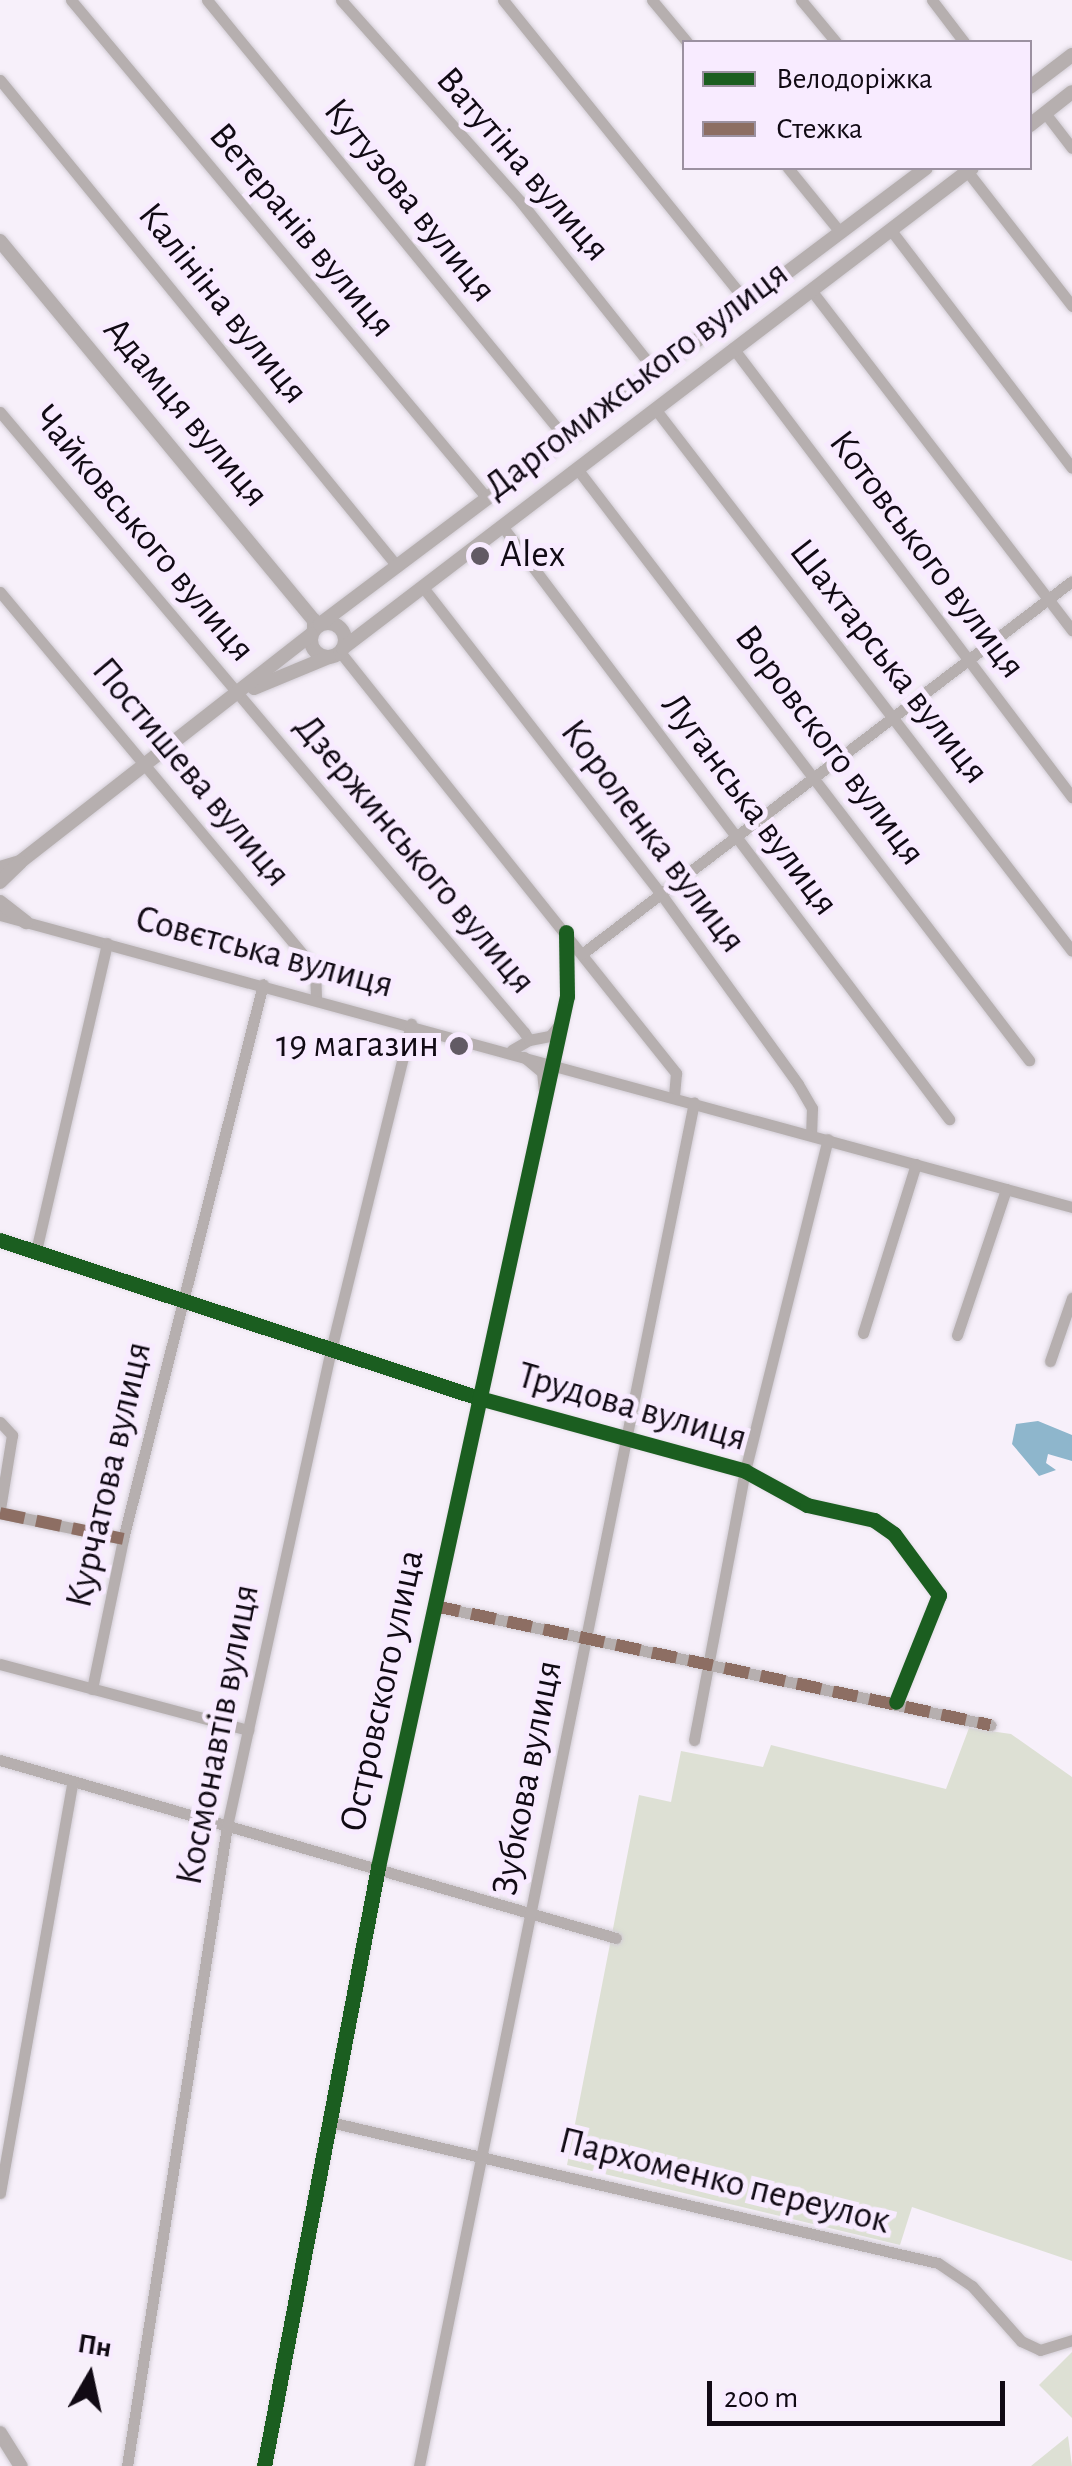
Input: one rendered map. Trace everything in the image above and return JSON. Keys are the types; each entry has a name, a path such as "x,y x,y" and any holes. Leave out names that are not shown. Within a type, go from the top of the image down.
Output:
{"street":[{"name":"Ветеранів вулиця","path":"71,0 487,498"},
{"name":"Кутузова вулиця","path":"207,0 566,440"},
{"name":"Ватутіна вулиця","path":"342,0 520,201 656,371"},
{"path":"503,0 748,302"},
{"path":"652,0 685,40"},
{"path":"801,0 834,40"},
{"path":"932,0 962,40"},
{"path":"1032,86 1072,55"},
{"name":"Калініна вулиця","path":"0,80 398,566"},
{"path":"1032,123 1072,92"},
{"path":"1045,113 1072,148"},
{"path":"790,170 840,232"},
{"name":"Даргомижського вулиця","path":"240,694 315,629 923,170"},
{"name":"Даргомижського вулиця","path":"240,694 338,653 969,170"},
{"path":"971,170 1072,306"},
{"path":"890,229 1072,468"},
{"name":"Адамця вулиця","path":"0,240 314,620 315,629"},
{"path":"811,290 1072,630"},
{"name":"Котовського вулиця","path":"733,348 1072,797"},
{"name":"Шахтарська вулиця","path":"656,410 1072,951"},
{"name":"Чайковського вулиця","path":"0,412 240,694"},
{"name":"Воровского вулиця","path":"578,470 818,778 1029,1060"},
{"name":"Луганська вулиця","path":"502,526 949,1119"},
{"path":"583,953 1072,582"},
{"name":"Короленка вулиця","path":"422,586 661,894 798,1084 812,1108 811,1134"},
{"name":"Постишева вулиця","path":"0,592 316,968 316,998"},
{"path":"338,653 314,651 315,629 340,628 338,653 676,1073 674,1096"},
{"path":"0,882 20,862 240,694"},
{"name":"Дзержинського вулиця","path":"240,694 528,1040 512,1050"},
{"path":"0,868 20,862"},
{"path":"0,902 26,922"},
{"name":"Совєтська вулиця","path":"0,915 512,1050 1072,1207"},
{"name":"Островского улица","path":"264,2466 378,1867 562,1020 566,932"},
{"path":"36,1251 107,943"},
{"name":"Курчатова вулиця","path":"92,1689 123,1539 263,984"},
{"path":"528,1040 550,1036 562,1020"},
{"name":"Космонавтів вулиця","path":"128,2466 227,1826 330,1350 411,1024"},
{"path":"512,1050 542,1072 544,1102"},
{"name":"Зубкова вулиця","path":"419,2466 694,1102"},
{"path":"694,1740 745,1471 828,1139"},
{"path":"863,1333 916,1164"},
{"path":"957,1336 1006,1189"},
{"name":"Трудова вулиця","path":"0,1240 479,1398 745,1471 807,1505 874,1520 935,1584 937,1608 896,1702"},
{"path":"1050,1361 1072,1298"},
{"path":"0,1422 12,1436 0,1511 123,1539"},
{"path":"435,1606 709,1661 990,1725"},
{"path":"0,1664 248,1730"},
{"path":"0,1760 616,1938"},
{"path":"0,2193 73,1781"},
{"name":"Пархоменко переулок","path":"330,2122 484,2154 938,2263 972,2286 1021,2341 1040,2350 1072,2340"},
{"path":"0,2433 21,2466"}],"shaded area":[{"path":"969,1728 1011,1734 1072,1777 1072,2261 912,2207 900,2245 567,2165 639,1795 671,1802 681,1751 763,1767 771,1745 946,1789"},
{"path":"1072,2352 1072,2418 1039,2385"},
{"path":"1068,2436 1072,2466 1031,2466"}],"water":[{"path":"1038,1421 1072,1435 1072,1461 1048,1454 1046,1463 1056,1470 1039,1476 1012,1444 1016,1424"}],"marked path":[{"path":"0,1513 123,1539"},
{"path":"435,1606 990,1725"}],"cycle path":[{"path":"264,2466 378,1867 567,996 566,932"},
{"path":"0,1240 479,1398 745,1471 807,1505 874,1520 894,1534 939,1595 896,1702"}],"place":[{"name":"Alex","path":"480,556"},
{"name":"19 магазин","path":"459,1046"}]}
